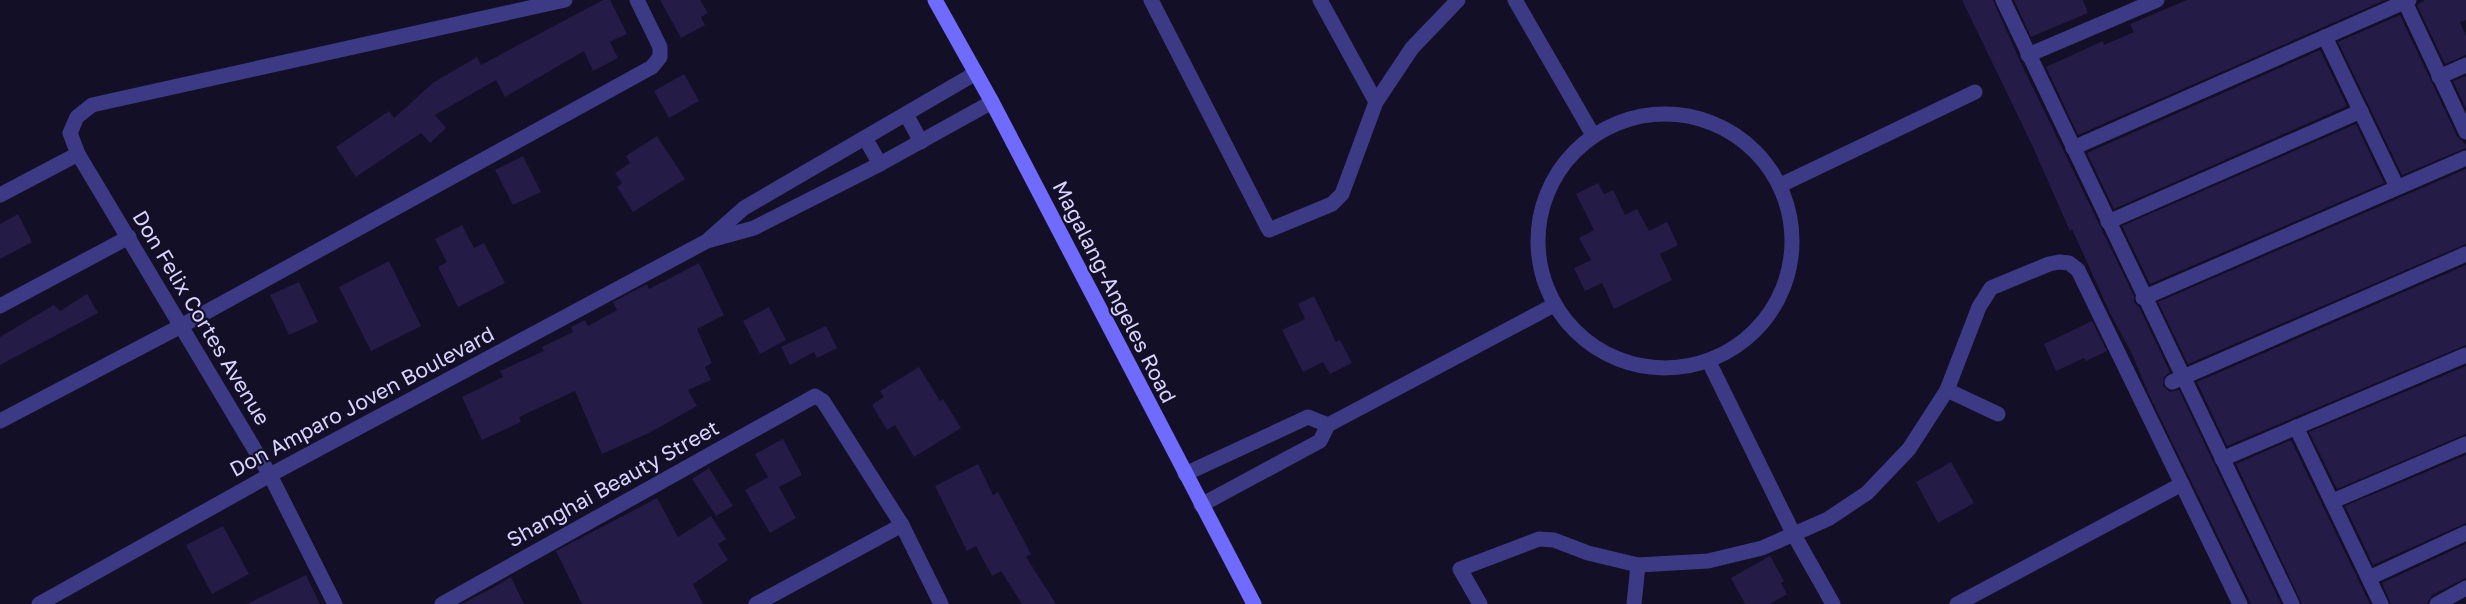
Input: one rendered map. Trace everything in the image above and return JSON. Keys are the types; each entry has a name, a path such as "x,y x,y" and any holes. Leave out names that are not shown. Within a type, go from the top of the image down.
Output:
{"main road":[{"name":"Magalang-Angeles Road","path":"935,0 992,102 1254,604"}],"street":[{"name":"Don Felix Cortes Avenue","path":"335,604 270,475 78,154 70,133 77,117 92,105 565,0"},
{"path":"0,421 181,326 651,67 660,57 660,47 637,0"},
{"path":"1151,0 1269,230 1332,204 1342,194 1376,102 1412,48 1458,0"},
{"path":"1320,0 1376,102"},
{"path":"1515,0 1593,135"},
{"path":"2003,0 2144,298 2178,381 2222,459 2292,604"},
{"path":"2028,55 2157,0"},
{"path":"2073,148 2406,1 2466,132"},
{"path":"2325,37 2397,187"},
{"path":"2439,76 2466,65"},
{"name":"Don Amparo Joven Boulevard","path":"707,241 744,208 976,73"},
{"path":"1781,185 1975,92"},
{"name":"Don Amparo Joven Boulevard","path":"39,604 270,475 707,241 754,228 880,164 992,102"},
{"path":"2108,222 2361,111"},
{"path":"1675,112 1714,122 1743,138 1762,156 1781,185 1792,225 1791,258 1779,298 1755,332 1709,362 1675,369 1648,368 1618,360 1587,343 1564,321 1542,279 1537,231 1546,192 1567,157 1593,135 1628,117 1675,112"},
{"path":"906,114 921,142"},
{"path":"865,138 880,164"},
{"path":"0,195 78,154"},
{"path":"2144,298 2466,158"},
{"path":"803,174 816,197"},
{"path":"0,306 129,237"},
{"path":"2178,381 2466,254"},
{"path":"1480,604 1460,569 1539,538 1554,540 1588,553 1638,564 1708,561 1762,548 1828,519 1867,493 1909,449 1947,390 1979,307 1991,288 2059,262 2069,263 2078,270 2240,604"},
{"path":"1201,505 1320,441 1328,425 1554,305"},
{"path":"2222,459 2466,355"},
{"path":"1709,362 1794,535 1833,604"},
{"path":"1947,390 1998,414"},
{"name":"Shanghai Beauty Street","path":"442,604 815,396 823,401 902,525"},
{"path":"1185,474 1308,417 1328,425"},
{"path":"2296,427 2381,604"},
{"path":"2333,501 2466,444"},
{"path":"1957,604 2182,484"},
{"path":"756,604 902,525 941,604"},
{"path":"2369,578 2466,532"},
{"path":"1634,604 1638,564"},
{"path":"2438,604 2466,588"}],"building":[{"path":"603,0 610,0 627,34 610,42 618,58 593,71 584,51 505,97 496,80 435,115 446,128 430,143 421,133 356,177 336,147 389,111 394,118 434,82 477,57 481,65"},
{"path":"660,0 700,0 708,13 701,17 705,25 681,38"},
{"path":"1962,0 1993,0 2019,59 2134,296 2134,302 2139,307 2170,372 2164,377 2163,386 2170,392 2179,390 2281,604 2251,604 2151,399 2072,229 2070,231 2033,147"},
{"path":"2014,0 2083,0 2088,13 2031,37"},
{"path":"2187,0 2385,0 2078,135 2046,67 2103,41 2104,45 2134,32 2130,24"},
{"path":"2425,0 2466,0 2466,20 2460,22 2466,36 2466,55 2445,64 2417,5"},
{"path":"2400,15 2457,136 2466,145 2466,148 2402,175 2338,42"},
{"path":"2320,50 2347,106 2114,209 2087,153"},
{"path":"684,74 699,101 669,118 654,91"},
{"path":"2466,76 2466,109 2453,81"},
{"path":"2356,124 2384,183 2150,284 2122,226"},
{"path":"657,136 685,179 633,212 617,187 622,183 615,173 630,163 626,156"},
{"path":"523,156 541,192 513,205 495,170"},
{"path":"2466,169 2466,244 2188,364 2158,302"},
{"path":"1598,183 1604,194 1613,190 1625,215 1637,209 1649,231 1667,222 1678,245 1660,254 1672,280 1614,309 1602,283 1585,291 1574,268 1591,260 1579,238 1594,230 1576,194"},
{"path":"18,214 32,242 0,259 0,224"},
{"path":"462,225 474,248 484,243 505,283 458,307 438,267 447,262 435,239"},
{"path":"389,261 421,326 371,351 339,287"},
{"path":"699,263 724,315 697,329 712,363 705,367 711,380 688,390 697,406 649,433 602,454 575,391 519,417 521,422 482,440 462,397 503,377 500,371 544,351 542,347 573,332 571,327 585,320 588,326 617,310 613,302 647,284 649,289"},
{"path":"2466,265 2466,345 2227,446 2197,382"},
{"path":"299,282 318,322 289,335 270,295"},
{"path":"87,294 98,313 0,365 0,337 54,305 60,311"},
{"path":"1314,296 1336,342 1340,340 1352,363 1330,374 1323,362 1303,372 1282,330 1305,319 1298,304"},
{"path":"769,307 786,340 760,354 743,321"},
{"path":"2092,321 2107,351 2086,361 2084,358 2056,371 2044,344"},
{"path":"826,326 837,348 817,358 814,352 790,365 781,347"},
{"path":"2466,366 2466,434 2337,489 2309,432"},
{"path":"919,367 940,401 943,399 961,428 914,457 895,425 887,430 872,405 884,397 880,391"},
{"path":"783,439 802,475 779,487 796,518 770,533 745,490 768,477 755,454"},
{"path":"2291,440 2370,604 2302,604 2236,464"},
{"path":"2466,455 2466,523 2373,565 2345,506"},
{"path":"1951,462 1974,503 1938,523 1916,482"},
{"path":"978,464 993,495 998,492 1031,554 1026,557 1056,604 1022,604 1001,571 992,576 976,546 967,551 935,486"},
{"path":"709,468 733,506 716,516 692,479"},
{"path":"657,498 678,537 711,516 726,539 718,544 728,560 693,584 703,604 582,604 556,551"},
{"path":"223,526 249,574 212,594 186,545"},
{"path":"2466,544 2466,578 2432,595 2427,604 2391,604 2382,583"},
{"path":"1770,556 1784,581 1781,583 1787,594 1770,604 1745,604 1731,578"},
{"path":"306,575 320,604 247,604"},
{"path":"511,577 524,604 462,604 496,586"}]}
